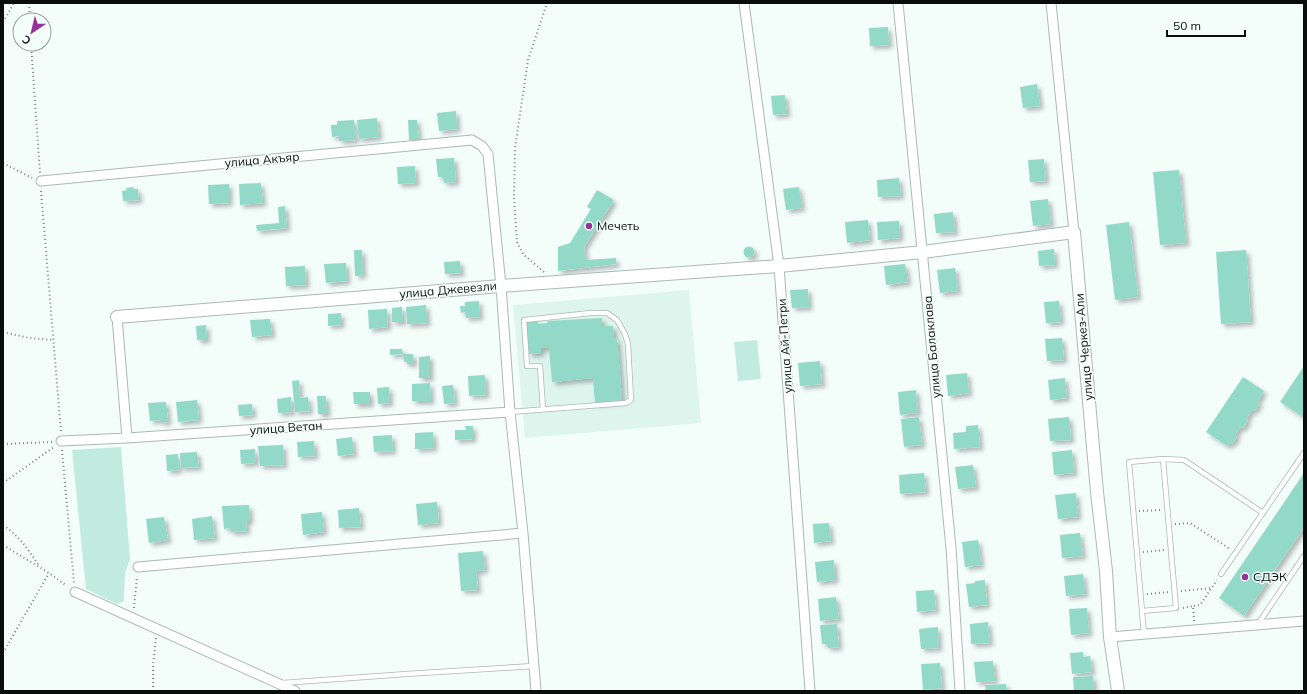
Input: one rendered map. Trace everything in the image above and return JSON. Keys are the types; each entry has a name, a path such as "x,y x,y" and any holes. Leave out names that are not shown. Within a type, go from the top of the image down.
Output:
{"street":[{"name":"улица Ай-Петри","path":"744,3 779,266 810,691"},
{"name":"улица Балаклава","path":"898,3 951,548 960,691"},
{"name":"улица Черкез-Али","path":"1050,3 1074,232 1097,492 1106,571 1110,637 1118,691"},
{"name":"улица Акъяр","path":"41,181 472,140 482,146 488,154 502,286"},
{"name":"улица Джевезли","path":"117,317 502,286 779,266 923,252 1074,232"},
{"path":"502,286 510,412 523,533 536,691"},
{"path":"117,317 127,438"},
{"name":"улица Ветан","path":"61,441 127,438 510,412"},
{"path":"138,567 523,533"},
{"path":"75,592 295,691"},
{"path":"1110,637 1304,621"}],"lane":[{"path":"510,412 543,410 626,403 631,400 628,344 625,334 617,320 607,313 591,313 524,320 527,366 540,366 543,410"},
{"path":"1221,574 1304,453"},
{"path":"1144,634 1129,462 1164,459 1184,460 1263,513"},
{"path":"1142,611 1176,608 1164,459"},
{"path":"1258,624 1304,556"},
{"path":"279,684 534,666"}],"path":[{"path":"3,22 14,3"},
{"path":"547,3 528,60 515,148 514,197 517,242 523,254 556,282"},
{"path":"32,52 61,441 75,592"},
{"path":"3,163 41,181"},
{"path":"3,332 29,338 53,340"},
{"path":"3,444 61,441"},
{"path":"3,483 61,441"},
{"path":"1134,512 1168,509"},
{"path":"1169,524 1190,523 1236,553"},
{"path":"3,525 12,531 27,547 40,567"},
{"path":"3,545 40,567 75,592"},
{"path":"1137,553 1171,550"},
{"path":"133,619 138,567"},
{"path":"3,654 49,573"},
{"path":"1176,608 1200,606 1221,574"},
{"path":"1194,606 1195,630"},
{"path":"153,691 153,665 157,629"}],"shaded area":[{"path":"689,290 701,423 525,438 513,305"}],"green space":[{"path":"757,340 761,379 738,381 734,342"},
{"path":"121,447 130,559 125,573 124,601 117,604 86,589 72,450"}],"building":[{"path":"888,27 889,45 870,46 869,28"},
{"path":"1037,84 1040,106 1023,108 1020,87"},
{"path":"785,95 787,114 773,115 771,96"},
{"path":"456,111 457,129 439,131 437,113"},
{"path":"377,118 379,137 359,139 357,120"},
{"path":"354,120 356,140 339,141 339,136 332,137 331,125 337,125 337,121"},
{"path":"408,120 417,120 419,140 409,140"},
{"path":"454,158 456,182 444,183 443,177 438,177 436,159"},
{"path":"1044,159 1046,181 1030,182 1028,160"},
{"path":"415,166 416,183 398,184 397,167"},
{"path":"1179,170 1186,243 1160,245 1153,172"},
{"path":"899,178 901,196 878,197 877,180"},
{"path":"261,183 263,203 240,205 239,184"},
{"path":"229,184 229,203 209,204 208,185"},
{"path":"133,187 134,189 138,189 139,200 123,201 122,191 127,190 126,188"},
{"path":"799,187 802,208 786,210 783,189"},
{"path":"597,190 614,200 584,247 586,260 616,258 616,264 558,271 558,247 570,243 591,209 587,207"},
{"path":"1048,199 1051,224 1033,226 1030,201"},
{"path":"285,206 287,228 257,231 256,225 279,223 278,207"},
{"path":"953,212 955,232 936,233 934,214"},
{"path":"868,220 870,240 847,243 845,222"},
{"path":"899,221 900,238 878,240 877,222"},
{"path":"1129,222 1138,297 1115,300 1106,225"},
{"path":"749,246 753,248 755,252 753,256 749,258 745,256 743,252 745,248"},
{"path":"1054,249 1055,265 1039,266 1038,251"},
{"path":"354,250 362,250 363,275 355,276"},
{"path":"1246,250 1251,322 1221,324 1216,252"},
{"path":"460,261 461,273 445,274 444,262"},
{"path":"346,263 347,281 326,283 324,264"},
{"path":"905,264 908,282 886,285 884,266"},
{"path":"305,266 306,285 286,286 285,267"},
{"path":"955,268 958,291 940,293 937,270"},
{"path":"808,289 809,307 792,308 790,290"},
{"path":"479,301 480,317 466,318 465,312 461,313 460,306 465,306 465,302"},
{"path":"1059,301 1061,322 1046,323 1044,302"},
{"path":"426,305 427,323 407,324 406,307"},
{"path":"402,307 403,322 392,322 392,308"},
{"path":"387,309 388,327 369,329 368,310"},
{"path":"341,313 341,325 328,326 328,314"},
{"path":"602,318 602,326 613,326 614,338 617,339 622,400 595,403 593,378 552,382 549,348 541,348 541,353 529,354 526,322 538,321 538,324 548,323 547,321"},
{"path":"270,319 272,335 252,337 250,320"},
{"path":"206,325 207,340 197,340 196,326"},
{"path":"1062,338 1064,360 1047,361 1045,339"},
{"path":"390,349 402,349 403,354 390,355"},
{"path":"403,354 413,354 414,364 407,364 407,362 404,362"},
{"path":"430,356 430,378 419,378 419,357"},
{"path":"820,361 822,384 800,386 798,363"},
{"path":"1304,366 1304,412 1301,416 1280,402"},
{"path":"967,373 969,393 948,396 946,375"},
{"path":"485,375 486,395 469,396 468,376"},
{"path":"1243,377 1264,391 1257,402 1260,403 1254,411 1252,410 1246,419 1248,420 1243,428 1240,427 1232,444 1230,443 1227,446 1206,432"},
{"path":"1065,378 1067,398 1050,400 1048,380"},
{"path":"299,380 300,398 308,397 310,411 295,412 292,381"},
{"path":"430,383 431,401 412,401 412,384"},
{"path":"453,385 455,403 444,404 442,386"},
{"path":"389,387 390,403 378,404 377,388"},
{"path":"916,390 918,413 900,415 898,392"},
{"path":"353,392 370,392 370,404 354,404"},
{"path":"317,396 326,396 327,414 318,414"},
{"path":"291,397 292,412 278,413 277,399"},
{"path":"197,400 199,420 178,422 176,402"},
{"path":"166,402 168,422 161,423 161,420 150,421 148,403"},
{"path":"252,404 253,415 239,416 238,405"},
{"path":"919,417 922,445 904,447 901,419"},
{"path":"1069,417 1071,440 1050,441 1048,419"},
{"path":"978,425 980,447 954,449 953,433 966,432 966,426"},
{"path":"465,426 473,426 473,439 455,440 455,430 466,430"},
{"path":"433,432 434,448 415,449 415,433"},
{"path":"392,435 393,451 374,452 373,436"},
{"path":"352,437 354,454 338,456 336,439"},
{"path":"314,441 315,456 298,457 297,442"},
{"path":"283,445 284,465 260,466 258,446"},
{"path":"255,449 256,463 241,464 240,450"},
{"path":"1072,450 1074,473 1054,475 1052,452"},
{"path":"197,452 199,467 181,468 180,453"},
{"path":"178,454 179,470 167,471 166,455"},
{"path":"973,465 976,487 958,489 955,467"},
{"path":"924,473 926,492 900,494 899,475"},
{"path":"1304,473 1304,527 1244,616 1219,598"},
{"path":"1076,493 1078,517 1058,519 1055,495"},
{"path":"437,502 439,523 418,525 416,504"},
{"path":"249,505 250,521 246,521 247,531 231,532 230,528 224,529 222,506"},
{"path":"359,508 361,527 339,528 338,510"},
{"path":"322,512 324,532 303,535 301,514"},
{"path":"212,516 215,538 194,540 192,519"},
{"path":"164,517 168,540 149,543 146,519"},
{"path":"829,523 831,541 814,543 813,524"},
{"path":"1080,533 1083,556 1062,558 1060,535"},
{"path":"978,540 981,565 965,567 962,542"},
{"path":"483,551 485,570 476,571 478,590 461,591 458,553"},
{"path":"834,560 835,580 817,582 815,562"},
{"path":"1083,574 1085,594 1066,596 1064,576"},
{"path":"985,580 987,605 969,607 966,584"},
{"path":"934,590 936,610 917,612 916,591"},
{"path":"836,597 839,619 820,621 818,599"},
{"path":"1087,608 1089,633 1071,635 1069,609"},
{"path":"988,622 990,643 971,644 970,624"},
{"path":"837,624 839,647 828,648 827,644 822,644 820,625"},
{"path":"938,627 939,648 921,649 919,629"},
{"path":"1083,652 1083,657 1090,656 1092,672 1072,674 1070,653"},
{"path":"993,661 995,681 976,682 974,662"},
{"path":"940,663 942,688 923,690 921,664"},
{"path":"1093,676 1094,691 1074,691 1073,677"},
{"path":"1006,684 1007,691 986,691 985,685"}],"place":[{"name":"Мечеть","path":"589,226"},
{"name":"СДЭК","path":"1245,577"}]}
